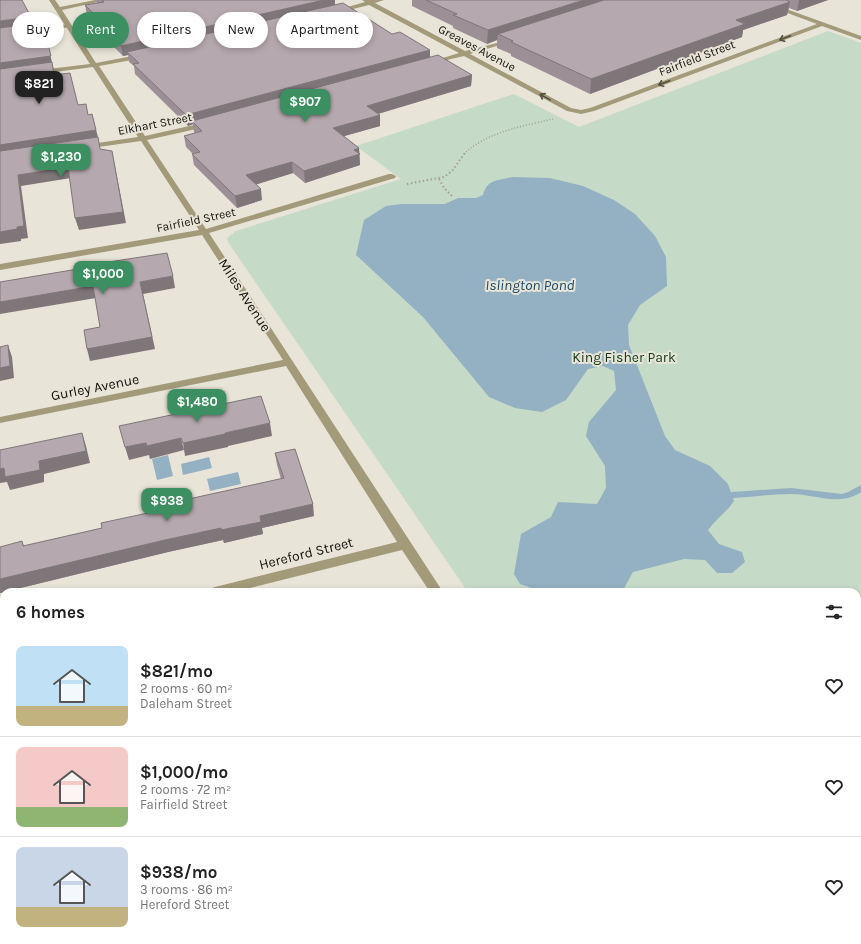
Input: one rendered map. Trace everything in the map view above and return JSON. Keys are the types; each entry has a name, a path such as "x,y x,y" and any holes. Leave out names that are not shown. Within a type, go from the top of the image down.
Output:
{"street":[{"name":"Miles Avenue","path":"52,0 289,362 405,545 434,588"},
{"path":"59,9 104,0"},
{"path":"332,12 381,0"},
{"path":"756,0 861,38"},
{"name":"Greaves Avenue","path":"368,2 577,112"},
{"name":"Fairfield Street","path":"577,112 592,110 822,24"},
{"path":"0,35 69,26"},
{"path":"422,66 520,37"},
{"path":"30,74 95,65 153,53"},
{"name":"Elkhart Street","path":"75,149 144,139 213,122"},
{"name":"Fairfield Street","path":"0,267 204,232 388,177"},
{"name":"Gurley Avenue","path":"0,420 289,362"},
{"name":"Hereford Street","path":"231,588 405,545"}],"path":[{"path":"388,177 392,186 398,187 413,182 445,177 454,170 465,154 480,143 511,131 577,112"},
{"path":"439,179 444,188 453,197"}],"green space":[{"name":"King Fisher Park","path":"828,31 861,43 861,588 465,588 228,242 227,238 236,231 401,179 356,146 514,94 579,127"}],"water":[{"name":"Islington Pond","path":"512,177 550,178 583,186 614,200 635,214 655,236 666,257 667,286 640,305 628,325 629,345 665,436 675,450 710,466 728,484 734,501 708,530 719,544 742,552 745,562 732,573 717,573 705,560 684,559 633,572 624,588 532,588 520,584 514,574 521,534 551,517 558,502 597,504 606,488 605,466 586,436 589,422 616,390 614,371 603,366 588,369 566,400 542,412 515,408 489,397 423,317 356,255 364,220 386,206 401,204 445,204 458,198 476,198 483,195 490,183"},
{"path":"168,455 173,476 157,480 152,459"},
{"path":"209,457 212,468 183,475 181,464"},
{"path":"238,472 241,484 210,491 207,479"}],"building":[{"path":"0,0 22,0 28,12 12,12 12,19 0,21"},
{"path":"102,0 324,0 268,13 214,12 214,25 206,27 206,12 137,12 137,42 129,44 129,12 92,12 85,5 104,2"},
{"path":"426,0 584,0 488,30 453,15 457,14"},
{"path":"604,0 786,0 790,2 736,20 745,24 591,79 511,42 513,41 498,34"},
{"path":"343,3 357,12 303,12"},
{"path":"276,18 276,48 373,48 373,22 392,34 400,32 430,50 186,115 133,64 139,63 127,52 145,48 206,48 206,34 214,32 214,48 268,48 268,20"},
{"path":"12,26 12,48 49,48 51,56 0,63 0,28"},
{"path":"438,55 472,75 367,106 380,115 333,128 359,148 354,150 360,154 304,171 292,162 246,175 261,189 235,196 192,154 200,152 184,136 202,131 192,121"},
{"path":"52,62 54,75 70,73 78,105 86,104 88,115 92,114 96,130 0,145 0,69"},
{"path":"98,137 100,149 112,151 123,212 75,218 68,167 18,175 24,226 17,227 17,229 0,232 0,151"},
{"path":"167,253 173,276 140,282 152,337 87,349 84,330 100,327 93,286 0,302 0,282 90,267 89,265"},
{"path":"8,345 10,366 0,368 0,347"},
{"path":"261,396 270,423 183,443 181,438 147,446 146,443 125,447 119,426"},
{"path":"82,433 86,451 39,461 40,470 5,477 4,468 0,469 0,450"},
{"path":"295,449 313,504 260,516 261,522 221,530 221,528 165,540 0,579 0,547 22,541 23,546 102,528 101,523 176,507 175,502 284,478 275,453"}],"waterway":[{"path":"732,495 800,491 839,497 856,492 861,488"}]}
